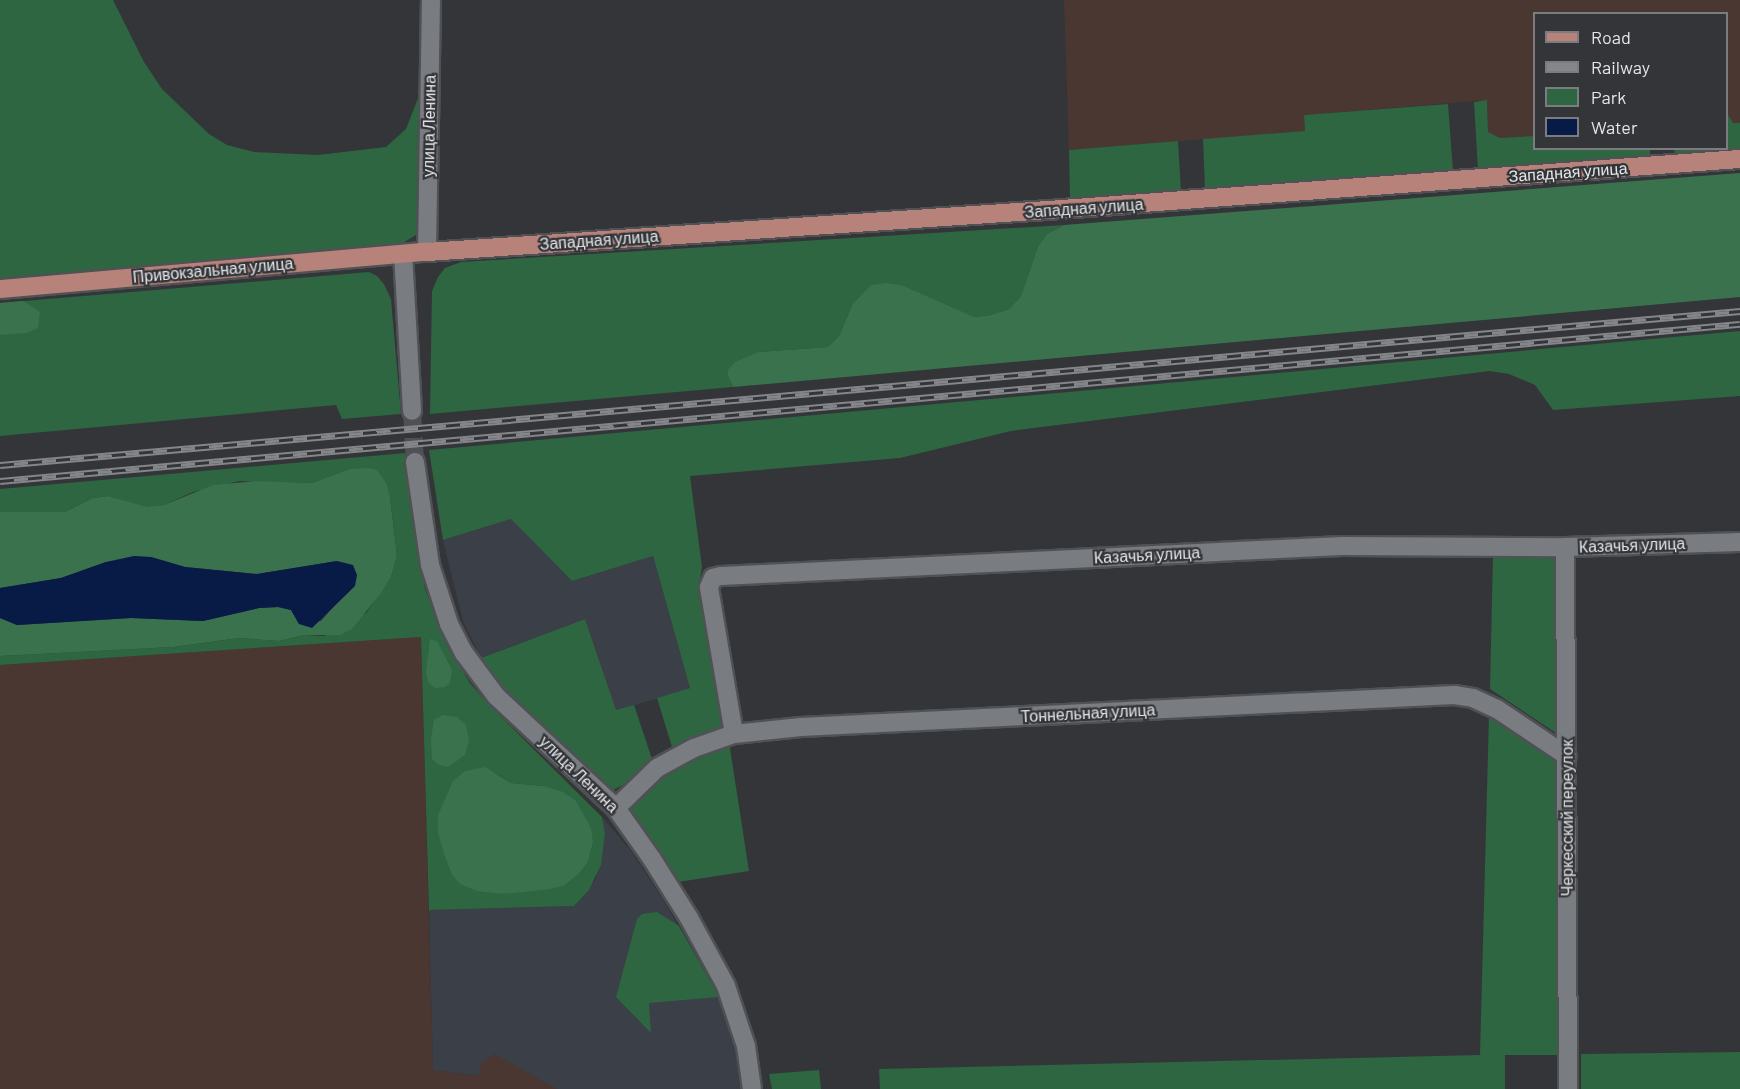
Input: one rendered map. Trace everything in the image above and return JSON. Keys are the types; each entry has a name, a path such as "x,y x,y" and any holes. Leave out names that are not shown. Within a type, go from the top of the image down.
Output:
{"main road":[{"name":"Западная улица","path":"427,252 1062,210 1740,159"},
{"name":"Привокзальная улица","path":"0,289 427,252"}],"street":[{"name":"улица Ленина","path":"427,252 431,0"},
{"path":"403,254 412,411"},
{"name":"улица Ленина","path":"415,462 430,566 449,624 464,653 496,696 616,808 689,918 726,986 746,1047 752,1089"},
{"name":"Казачья улица","path":"734,734 709,587 713,578 721,576 1342,546 1565,547 1740,542"},
{"name":"Черкесский переулок","path":"1565,547 1568,1089"},
{"name":"Тоннельная улица","path":"616,808 657,768 694,748 734,734 801,727 1454,695 1473,698 1497,709 1567,756"}],"shaded area":[{"path":"1064,0 1740,0 1740,123 1733,123 1728,115 1728,12 1533,12 1533,136 1500,138 1488,132 1487,100 1304,115 1305,131 1069,150"},
{"path":"511,519 572,581 653,556 690,688 616,711 585,619 481,658 463,621 443,540"},
{"path":"421,637 433,1070 479,1076 481,1063 495,1054 557,1089 0,1089 0,665"},
{"path":"602,817 631,851 662,898 719,997 740,1061 745,1089 557,1089 495,1055 480,1076 433,1070 429,910 574,906 596,879 605,833"}],"green space":[{"path":"0,0 113,0 144,62 162,89 209,134 227,145 254,152 318,155 386,147 406,129 420,93 419,226 416,235 401,244 0,278"},
{"path":"1487,100 1488,132 1500,138 1533,136 1533,150 1650,150 1650,158 1478,170 1474,102"},
{"path":"1448,104 1453,171 1205,189 1203,139 1305,131 1304,115"},
{"path":"1728,115 1733,123 1740,123 1740,150 1675,155 1674,150 1728,150"},
{"path":"1178,141 1181,191 1070,198 1069,150"},
{"path":"1740,173 1740,297 733,387 728,376 728,370 735,362 759,352 828,347 839,336 852,305 871,285 886,283 901,285 974,317 1009,309 1021,296 1038,246 1047,234 1064,225"},
{"path":"1064,225 1047,234 1038,246 1021,296 1009,309 990,315 974,317 937,303 852,305 839,336 828,347 759,352 728,376 733,387 430,414 432,291 445,268 461,262"},
{"path":"369,272 377,276 384,284 391,299 401,414 342,419 336,405 0,436 0,303"},
{"path":"23,301 40,312 38,328 27,333 0,335 0,303"},
{"path":"1740,331 1740,396 1553,410 1535,385 1509,374 1490,371 1011,431 900,458 690,476 702,567 699,584 725,728 672,747 657,698 690,688 653,556 572,581 511,519 443,540 429,450"},
{"path":"405,453 425,589 448,647 470,683 488,704 602,817 605,833 601,865 589,890 574,906 429,910 421,637 0,665 0,656 173,647 239,638 279,641 304,635 324,636 366,613 391,577 397,556 390,497 349,469 312,483 239,481 193,492 164,505 146,508 108,496 93,498 65,512 0,512 0,489","holes":["495,773 511,783 544,786 593,843 588,862 580,873 565,885 503,894 451,873 438,834"]},
{"path":"349,469 377,470 386,483 390,497 397,556 391,577 352,629 340,635 304,635 279,641 239,638 173,647 0,656 0,618 17,625 131,618 203,621 259,608 278,607 291,610 299,624 321,621 334,606 337,561 257,574 185,567 151,557 106,562 61,578 0,588 0,512 65,512 93,498 108,496 147,507 164,505 213,485 256,481 312,483"},
{"path":"1493,555 1557,556 1559,735 1490,689"},
{"path":"585,619 616,710 634,705 652,759 623,785 613,790 513,700 490,673 481,658"},
{"path":"430,639 437,641 452,670 450,683 445,687 435,688 428,682 426,672"},
{"path":"443,715 457,717 466,725 469,741 465,755 448,767 439,765 432,759 431,738 434,720"},
{"path":"1489,715 1559,761 1561,1055 1505,1055 1505,1089 880,1089 879,1069 1480,1055"},
{"path":"729,742 749,871 678,882 627,808 653,779 674,766"},
{"path":"485,767 511,783 544,786 563,792 576,801 591,828 593,843 588,862 580,873 565,885 551,889 503,894 477,891 460,884 451,873 438,834 438,815 453,781 465,771"},
{"path":"657,912 679,926 719,997 649,1003 651,1033 616,997 637,919 642,914"},
{"path":"1740,1052 1740,1089 1581,1089 1581,1054"},
{"path":"819,1070 821,1089 772,1089 769,1074"}],"water":[{"path":"134,556 151,557 185,567 257,574 337,561 353,565 357,575 355,586 312,628 299,624 291,610 278,607 259,608 203,621 131,618 17,625 0,618 0,588 61,578 106,562"}],"tunnel":[{"path":"412,411 415,462"}],"railway":[{"path":"0,465 1740,311"},
{"path":"0,481 1740,324"}]}
